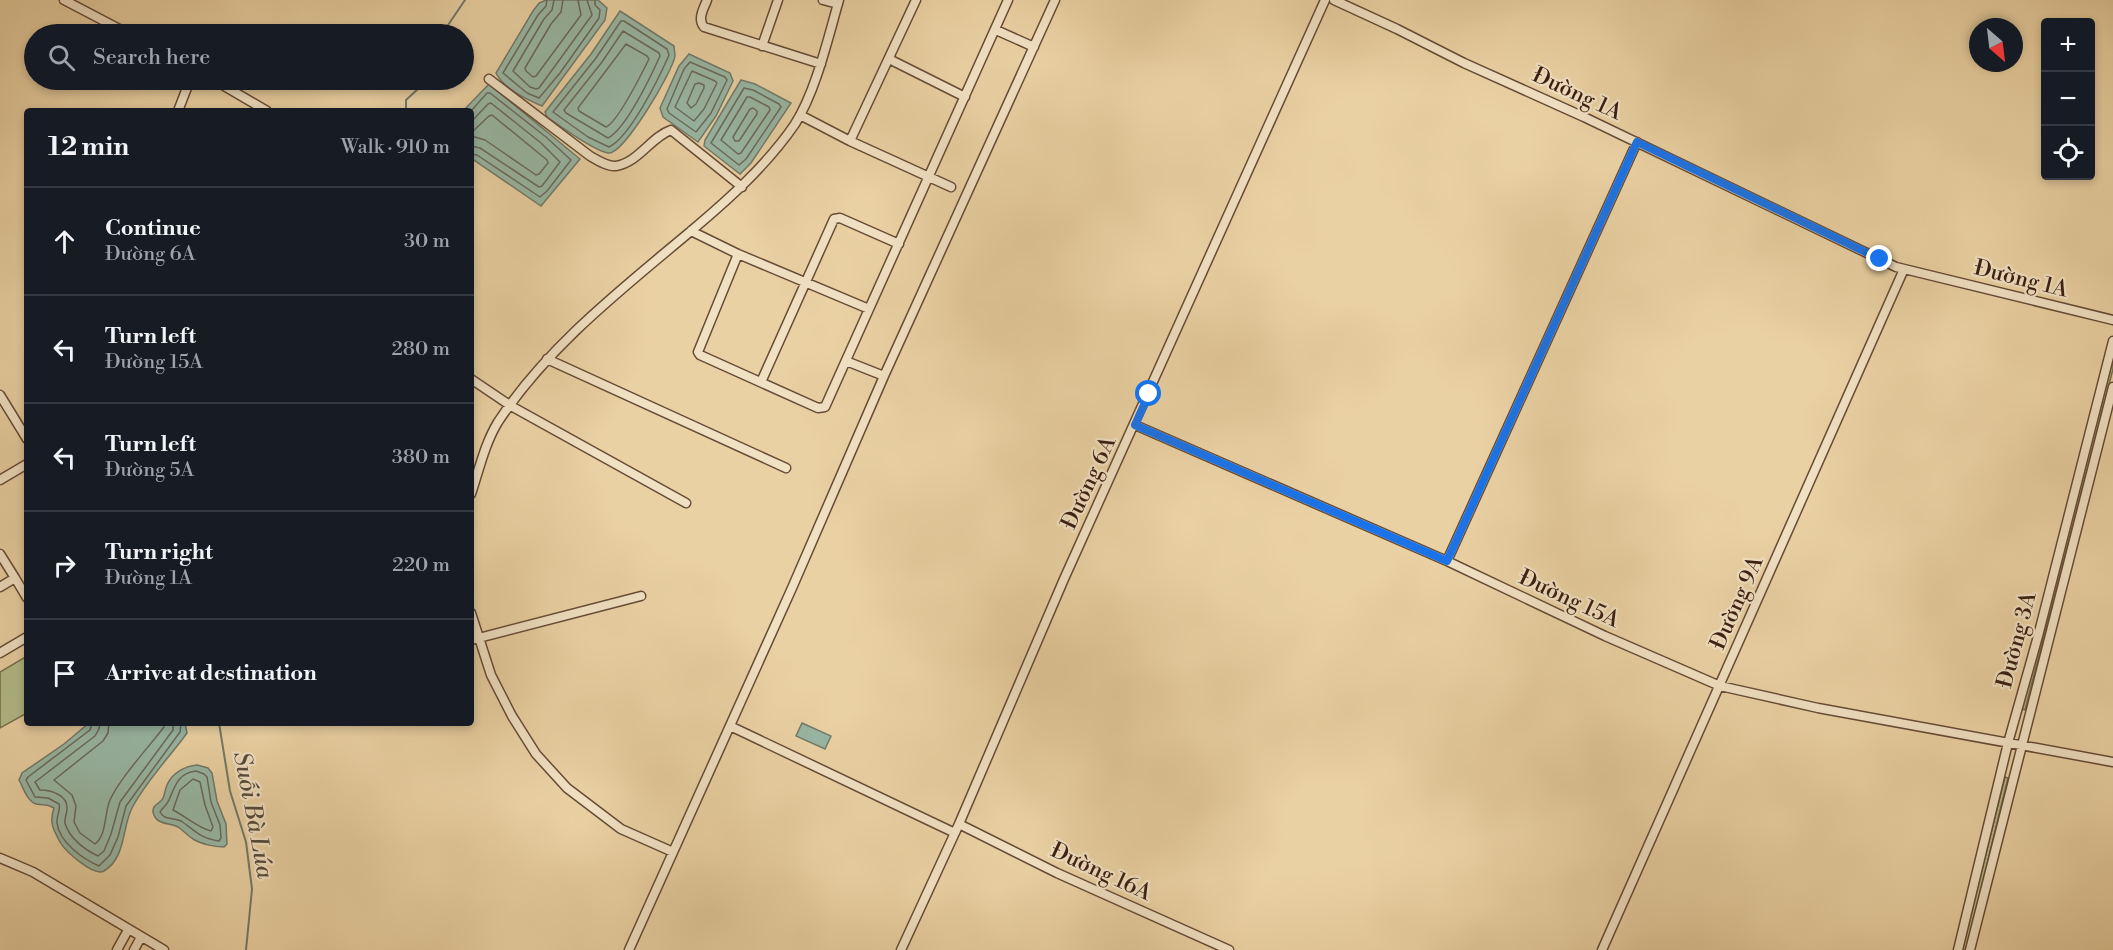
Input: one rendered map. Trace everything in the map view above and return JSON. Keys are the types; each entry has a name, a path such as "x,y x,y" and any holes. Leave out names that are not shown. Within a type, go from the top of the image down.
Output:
{"street":[{"path":"64,0 110,24"},
{"path":"707,0 701,19 704,27 821,64"},
{"path":"762,46 778,0"},
{"path":"474,485 497,423 547,359 562,343 742,187 794,125 821,64 838,2 823,0"},
{"path":"850,141 916,0"},
{"path":"738,254 698,352 700,355 818,408 825,407 1008,0"},
{"path":"629,950 1055,0"},
{"name":"Đường 6A","path":"901,950 957,828 1064,579 1325,0"},
{"name":"Đường 1A","path":"1334,0 1904,269 2113,320"},
{"path":"996,30 1034,47"},
{"path":"889,59 965,97"},
{"path":"489,79 590,156 604,163 615,166 638,155 662,133 671,130 742,187"},
{"path":"179,108 186,90"},
{"path":"231,90 262,108"},
{"path":"800,115 850,141 951,187"},
{"path":"1447,561 1637,142"},
{"path":"761,382 805,282 837,218 898,244"},
{"path":"691,231 738,254 869,309"},
{"name":"Đường 9A","path":"1602,950 1904,269"},
{"name":"Đường 3A","path":"1958,950 2008,743 2038,636 2113,341"},
{"path":"547,359 786,468"},
{"path":"846,361 885,376"},
{"path":"474,381 511,406 686,503"},
{"name":"Đường 3A","path":"1970,950 2113,387"},
{"path":"0,395 24,434"},
{"name":"Đường 15A","path":"1135,425 1447,561 1605,636 1720,686 1818,708 2020,746"},
{"path":"0,480 24,466"},
{"path":"0,554 24,593"},
{"path":"0,587 15,578"},
{"path":"641,596 475,639 512,716 536,754 567,788 621,829 673,852"},
{"path":"0,653 24,639"},
{"name":"Đường 16A","path":"730,726 1229,950"},
{"path":"2020,746 2113,762"},
{"path":"0,858 33,872 164,950"},
{"path":"117,950 128,930"},
{"path":"134,950 141,937"}],"green space":[{"path":"2113,359 2113,369 2025,710 2022,709"},
{"path":"24,658 24,715 0,728 0,672"},
{"path":"2005,777 2008,778 1966,950 1962,950"}],"water":[{"path":"546,0 598,0 607,8 605,20 542,106 510,89 496,73 533,11 539,3"},
{"path":"620,11 674,46 675,56 666,78 635,128 625,141 608,153 577,138 547,117 545,112 591,54"},
{"path":"689,54 730,73 733,81 716,116 698,142 663,117 660,108 679,66"},
{"path":"741,80 755,84 791,103 751,163 740,174 704,146 705,140"},
{"path":"489,84 580,159 541,206 474,160 474,108 466,108"},
{"path":"802,723 831,736 825,749 796,736"},
{"path":"85,726 186,726 187,733 151,779 132,808 120,850 111,865 104,871 99,872 87,867 73,857 55,833 52,825 54,808 33,802 19,780 22,773"},
{"path":"197,765 208,768 212,773 217,801 226,824 227,844 224,847 196,841 175,825 157,820 153,812 154,807 162,800 172,777 188,767"}],"waterway":[{"name":"Suối Bà Lúa","path":"449,24 465,0"},
{"name":"Suối Bà Lúa","path":"406,108 406,100 417,90"},
{"name":"Suối Bà Lúa","path":"219,726 230,791 246,842 252,889 246,950"}],"route":[{"path":"1149,394 1135,425 1447,561 1637,142 1880,259"}]}
